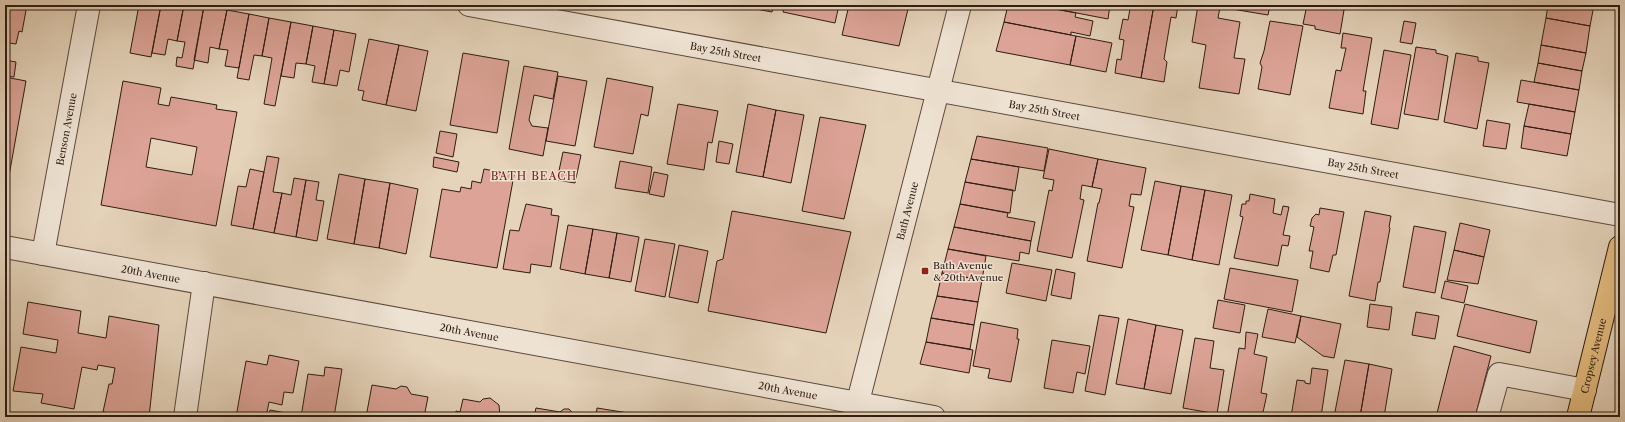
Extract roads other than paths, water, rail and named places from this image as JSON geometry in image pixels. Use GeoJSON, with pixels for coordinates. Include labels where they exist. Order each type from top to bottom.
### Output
{"type":"FeatureCollection","features":[{"type":"Feature","properties":{"kind":"main road","name":"Cropsey Avenue"},"geometry":{"type":"LineString","coordinates":[[1578,417],[1620,247]]}},
{"type":"Feature","properties":{"kind":"street","name":"Benson Avenue"},"geometry":{"type":"LineString","coordinates":[[43,254],[89,5]]}},
{"type":"Feature","properties":{"kind":"street","name":"Bay 25th Street"},"geometry":{"type":"LineString","coordinates":[[469,5],[1620,215]]}},
{"type":"Feature","properties":{"kind":"street","name":"Bath Avenue"},"geometry":{"type":"LineString","coordinates":[[856,410],[960,5]]}},
{"type":"Feature","properties":{"kind":"street","name":"20th Avenue"},"geometry":{"type":"LineString","coordinates":[[5,247],[204,282],[856,410],[934,417]]}},
{"type":"Feature","properties":{"kind":"street"},"geometry":{"type":"LineString","coordinates":[[185,417],[204,282]]}},
{"type":"Feature","properties":{"kind":"street"},"geometry":{"type":"LineString","coordinates":[[1487,417],[1499,374],[1585,390]]}},
{"type":"Feature","properties":{"kind":"place","name":"Bath Avenue & 20th Avenue"},"geometry":{"type":"Point","coordinates":[925,271]}},
{"type":"Feature","properties":{"kind":"district","name":"BATH BEACH"},"geometry":{"type":"Point","coordinates":[534,176]}}]}
